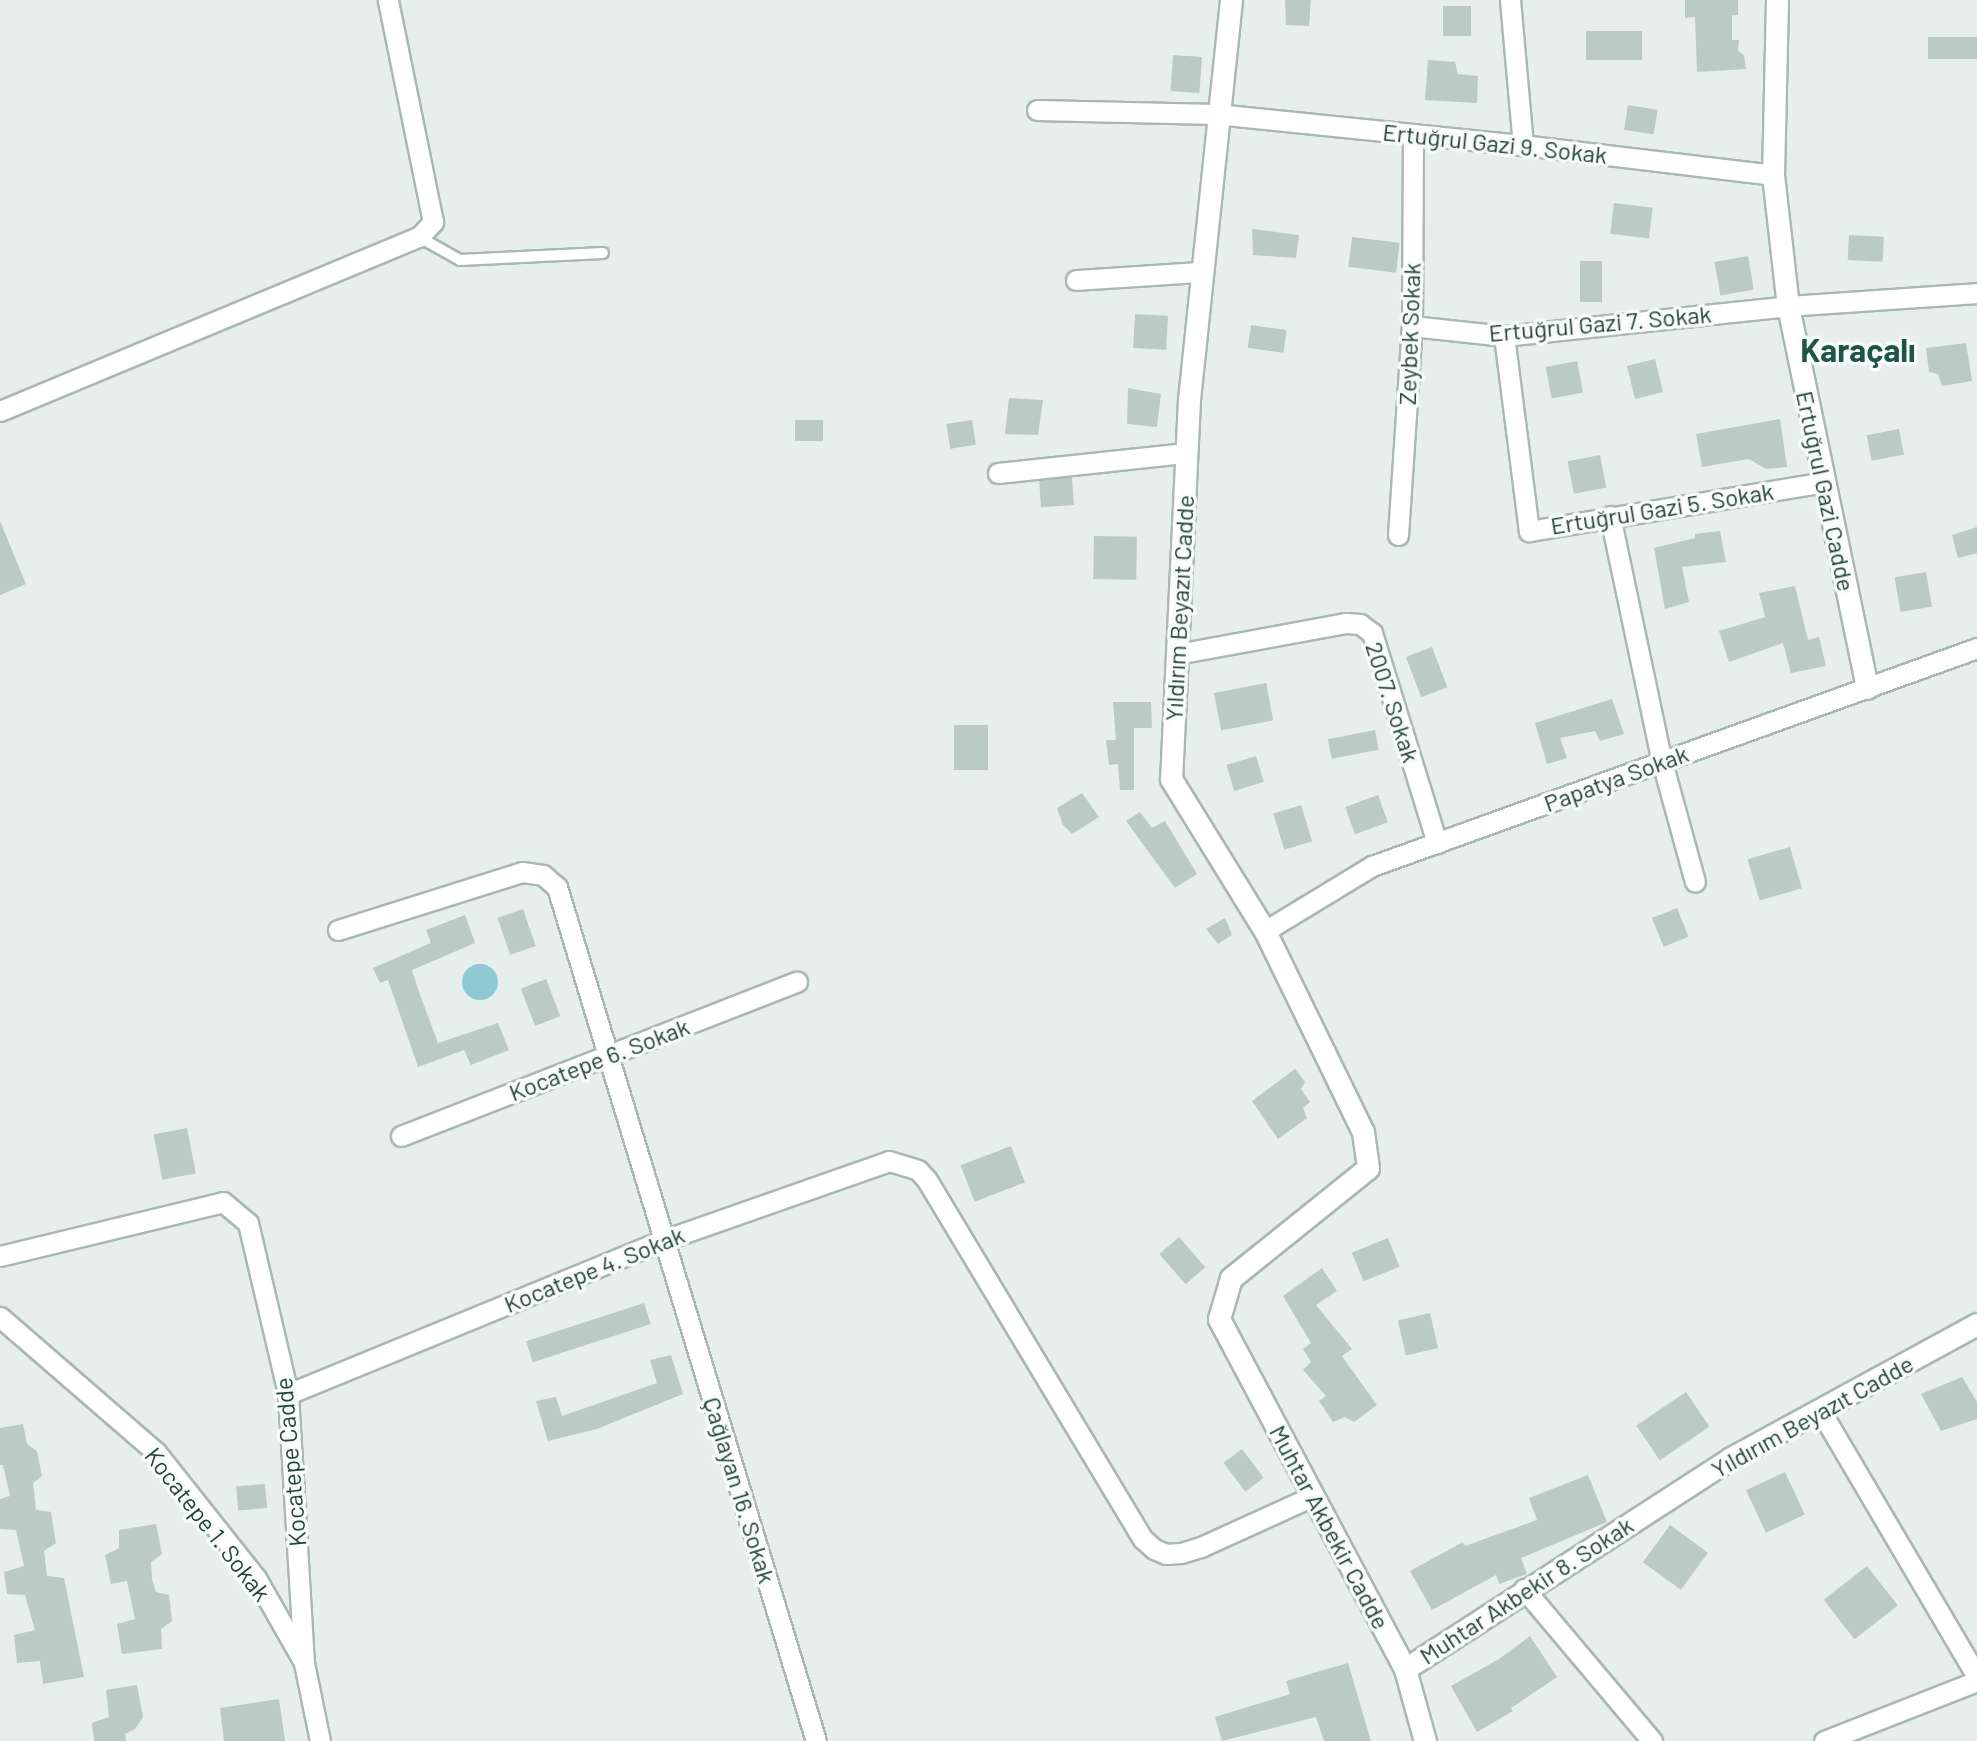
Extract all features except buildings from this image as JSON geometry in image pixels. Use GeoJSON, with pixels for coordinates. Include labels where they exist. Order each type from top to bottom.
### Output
{"type":"FeatureCollection","features":[{"type":"Feature","properties":{"kind":"street"},"geometry":{"type":"LineString","coordinates":[[0,411],[419,237],[433,222],[388,0]]}},
{"type":"Feature","properties":{"kind":"street","name":"Yıldırım Beyazıt Cadde"},"geometry":{"type":"LineString","coordinates":[[1219,1320],[1231,1278],[1368,1168],[1363,1132],[1265,931],[1171,779],[1186,453],[1216,114],[1231,0]]}},
{"type":"Feature","properties":{"kind":"street"},"geometry":{"type":"LineString","coordinates":[[1510,0],[1522,145]]}},
{"type":"Feature","properties":{"kind":"street","name":"Ertuğrul Gazi Cadde"},"geometry":{"type":"LineString","coordinates":[[1777,0],[1773,175],[1788,306],[1867,688]]}},
{"type":"Feature","properties":{"kind":"street","name":"Ertuğrul Gazi 9. Sokak"},"geometry":{"type":"LineString","coordinates":[[1037,110],[1216,114],[1522,145],[1773,175]]}},
{"type":"Feature","properties":{"kind":"street","name":"Zeybek Sokak"},"geometry":{"type":"LineString","coordinates":[[1398,535],[1412,326],[1413,134]]}},
{"type":"Feature","properties":{"kind":"street"},"geometry":{"type":"LineString","coordinates":[[1076,280],[1201,272]]}},
{"type":"Feature","properties":{"kind":"street","name":"Ertuğrul Gazi 7. Sokak"},"geometry":{"type":"LineString","coordinates":[[1412,326],[1504,336],[1788,306],[1977,293]]}},
{"type":"Feature","properties":{"kind":"street","name":"Ertuğrul Gazi 5. Sokak"},"geometry":{"type":"LineString","coordinates":[[1504,336],[1529,531],[1824,482]]}},
{"type":"Feature","properties":{"kind":"street"},"geometry":{"type":"LineString","coordinates":[[998,473],[1186,453]]}},
{"type":"Feature","properties":{"kind":"street"},"geometry":{"type":"LineString","coordinates":[[1610,516],[1662,762],[1695,882]]}},
{"type":"Feature","properties":{"kind":"street","name":"2007. Sokak"},"geometry":{"type":"LineString","coordinates":[[1177,654],[1346,623],[1360,624],[1372,633],[1437,843]]}},
{"type":"Feature","properties":{"kind":"street","name":"Papatya Sokak"},"geometry":{"type":"LineString","coordinates":[[1265,931],[1373,866],[1977,648]]}},
{"type":"Feature","properties":{"kind":"street","name":"Çağlayan 16. Sokak"},"geometry":{"type":"LineString","coordinates":[[338,930],[522,872],[543,874],[557,887],[606,1056],[816,1741]]}},
{"type":"Feature","properties":{"kind":"street","name":"Kocatepe 6. Sokak"},"geometry":{"type":"LineString","coordinates":[[401,1136],[797,982]]}},
{"type":"Feature","properties":{"kind":"street","name":"Kocatepe 4. Sokak"},"geometry":{"type":"LineString","coordinates":[[288,1394],[664,1240],[889,1161],[918,1170],[927,1180],[1143,1539],[1154,1549],[1166,1554],[1191,1550],[1313,1496]]}},
{"type":"Feature","properties":{"kind":"street","name":"Kocatepe Cadde"},"geometry":{"type":"LineString","coordinates":[[0,1256],[223,1202],[248,1223],[288,1394],[304,1663]]}},
{"type":"Feature","properties":{"kind":"street","name":"Kocatepe 1. Sokak"},"geometry":{"type":"LineString","coordinates":[[0,1317],[156,1452],[256,1578],[304,1663]]}},
{"type":"Feature","properties":{"kind":"street","name":"Muhtar Akbekir Cadde"},"geometry":{"type":"LineString","coordinates":[[1219,1320],[1405,1669],[1425,1741]]}},
{"type":"Feature","properties":{"kind":"street","name":"Yıldırım Beyazıt Cadde"},"geometry":{"type":"LineString","coordinates":[[1648,1511],[1731,1458],[1977,1324]]}},
{"type":"Feature","properties":{"kind":"street"},"geometry":{"type":"LineString","coordinates":[[1820,1410],[1977,1679],[1824,1741]]}},
{"type":"Feature","properties":{"kind":"street","name":"Muhtar Akbekir 8. Sokak"},"geometry":{"type":"LineString","coordinates":[[1405,1669],[1524,1589],[1648,1511]]}},
{"type":"Feature","properties":{"kind":"street"},"geometry":{"type":"LineString","coordinates":[[1524,1589],[1651,1741]]}},
{"type":"Feature","properties":{"kind":"street"},"geometry":{"type":"LineString","coordinates":[[304,1663],[320,1741]]}},
{"type":"Feature","properties":{"kind":"lane"},"geometry":{"type":"LineString","coordinates":[[419,237],[460,260],[603,253]]}},
{"type":"Feature","properties":{"kind":"water"},"geometry":{"type":"Polygon","coordinates":[[[480,964],[493,969],[498,982],[493,995],[480,1000],[467,995],[462,982],[467,969],[480,964]]]}},
{"type":"Feature","properties":{"kind":"district","name":"Karaçalı"},"geometry":{"type":"Point","coordinates":[1858,349]}}]}
